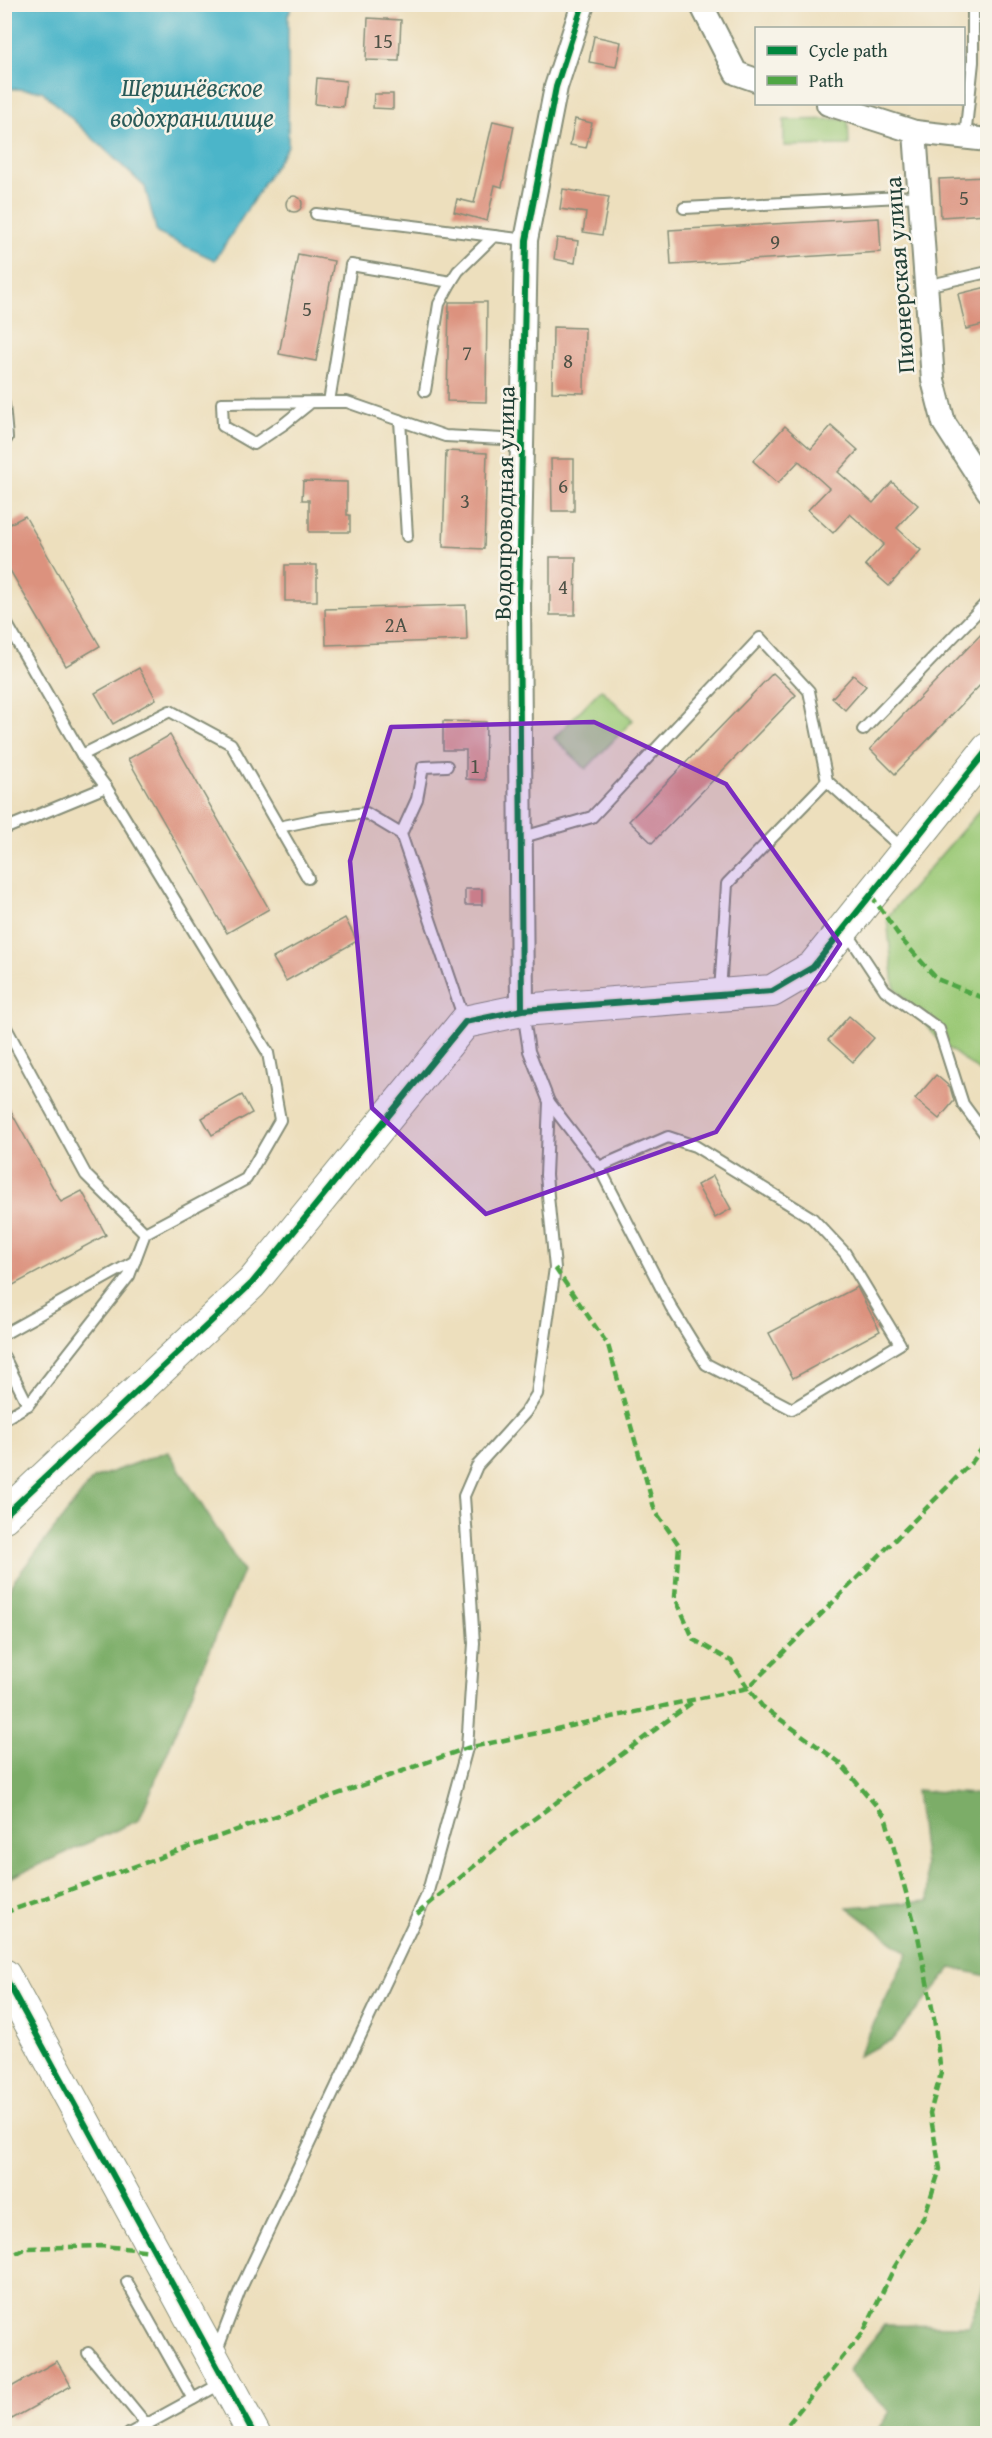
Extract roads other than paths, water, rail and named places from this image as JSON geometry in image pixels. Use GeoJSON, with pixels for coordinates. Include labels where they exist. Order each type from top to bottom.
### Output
{"type":"FeatureCollection","features":[{"type":"Feature","properties":{"kind":"street","name":"Водопроводная улица"},"geometry":{"type":"LineString","coordinates":[[522,1010],[519,600],[526,240],[556,87],[584,4]]}},
{"type":"Feature","properties":{"kind":"street"},"geometry":{"type":"LineString","coordinates":[[700,4],[736,73],[755,80]]}},
{"type":"Feature","properties":{"kind":"street"},"geometry":{"type":"LineString","coordinates":[[831,105],[915,132],[987,140]]}},
{"type":"Feature","properties":{"kind":"street","name":"Пионерская улица"},"geometry":{"type":"LineString","coordinates":[[915,132],[933,380],[944,423],[987,491]]}},
{"type":"Feature","properties":{"kind":"street"},"geometry":{"type":"LineString","coordinates":[[4,1516],[252,1282],[465,1022],[522,1010],[719,993],[772,991],[813,967],[987,749]]}},
{"type":"Feature","properties":{"kind":"street"},"geometry":{"type":"LineString","coordinates":[[4,1975],[254,2433]]}},
{"type":"Feature","properties":{"kind":"lane"},"geometry":{"type":"LineString","coordinates":[[964,138],[974,62],[973,4]]}},
{"type":"Feature","properties":{"kind":"lane"},"geometry":{"type":"LineString","coordinates":[[684,208],[920,196]]}},
{"type":"Feature","properties":{"kind":"lane"},"geometry":{"type":"LineString","coordinates":[[316,214],[526,240]]}},
{"type":"Feature","properties":{"kind":"lane"},"geometry":{"type":"LineString","coordinates":[[425,391],[439,304],[458,271],[494,236]]}},
{"type":"Feature","properties":{"kind":"lane"},"geometry":{"type":"LineString","coordinates":[[329,402],[351,265],[451,282]]}},
{"type":"Feature","properties":{"kind":"lane"},"geometry":{"type":"LineString","coordinates":[[926,285],[987,272]]}},
{"type":"Feature","properties":{"kind":"lane"},"geometry":{"type":"LineString","coordinates":[[310,402],[284,424],[254,444],[223,426],[222,403],[310,402],[347,402],[445,436],[522,440]]}},
{"type":"Feature","properties":{"kind":"lane"},"geometry":{"type":"LineString","coordinates":[[4,404],[8,438],[4,442]]}},
{"type":"Feature","properties":{"kind":"lane"},"geometry":{"type":"LineString","coordinates":[[400,420],[407,536]]}},
{"type":"Feature","properties":{"kind":"lane"},"geometry":{"type":"LineString","coordinates":[[863,730],[987,601]]}},
{"type":"Feature","properties":{"kind":"lane"},"geometry":{"type":"LineString","coordinates":[[4,619],[82,755],[106,788],[268,1053],[280,1120],[246,1179],[145,1233],[129,1276],[28,1405],[4,1419]]}},
{"type":"Feature","properties":{"kind":"lane"},"geometry":{"type":"LineString","coordinates":[[520,838],[592,817],[760,638],[809,692],[827,781],[906,851]]}},
{"type":"Feature","properties":{"kind":"lane"},"geometry":{"type":"LineString","coordinates":[[82,755],[170,711],[231,744],[308,878]]}},
{"type":"Feature","properties":{"kind":"lane"},"geometry":{"type":"LineString","coordinates":[[401,834],[417,799],[423,767],[447,766]]}},
{"type":"Feature","properties":{"kind":"lane"},"geometry":{"type":"LineString","coordinates":[[719,993],[727,884],[827,781]]}},
{"type":"Feature","properties":{"kind":"lane"},"geometry":{"type":"LineString","coordinates":[[5,830],[106,788]]}},
{"type":"Feature","properties":{"kind":"lane"},"geometry":{"type":"LineString","coordinates":[[279,826],[366,813],[401,834],[465,1022]]}},
{"type":"Feature","properties":{"kind":"lane"},"geometry":{"type":"LineString","coordinates":[[844,928],[885,990],[939,1029],[963,1104],[987,1138]]}},
{"type":"Feature","properties":{"kind":"lane"},"geometry":{"type":"LineString","coordinates":[[522,1010],[529,1051],[549,1102],[599,1167],[670,1307],[706,1364],[792,1409],[900,1344],[845,1253],[812,1218],[695,1146],[668,1137],[599,1167]]}},
{"type":"Feature","properties":{"kind":"lane"},"geometry":{"type":"LineString","coordinates":[[4,1024],[86,1176],[145,1233]]}},
{"type":"Feature","properties":{"kind":"lane"},"geometry":{"type":"LineString","coordinates":[[129,2433],[147,2429],[193,2399],[219,2370],[240,2290],[428,1895],[467,1748],[474,1643],[465,1496],[477,1466],[525,1413],[537,1394],[555,1268],[546,1174],[549,1102]]}},
{"type":"Feature","properties":{"kind":"lane"},"geometry":{"type":"LineString","coordinates":[[4,1334],[135,1261]]}},
{"type":"Feature","properties":{"kind":"lane"},"geometry":{"type":"LineString","coordinates":[[4,1357],[28,1405]]}},
{"type":"Feature","properties":{"kind":"lane"},"geometry":{"type":"LineString","coordinates":[[127,2282],[193,2399]]}},
{"type":"Feature","properties":{"kind":"lane"},"geometry":{"type":"LineString","coordinates":[[88,2353],[147,2429]]}},
{"type":"Feature","properties":{"kind":"water","name":"Шершнёвское водохранилище"},"geometry":{"type":"Polygon","coordinates":[[[4,5],[293,5],[288,15],[288,146],[215,260],[157,233],[145,187],[42,91],[5,88],[4,5]]]}}]}
